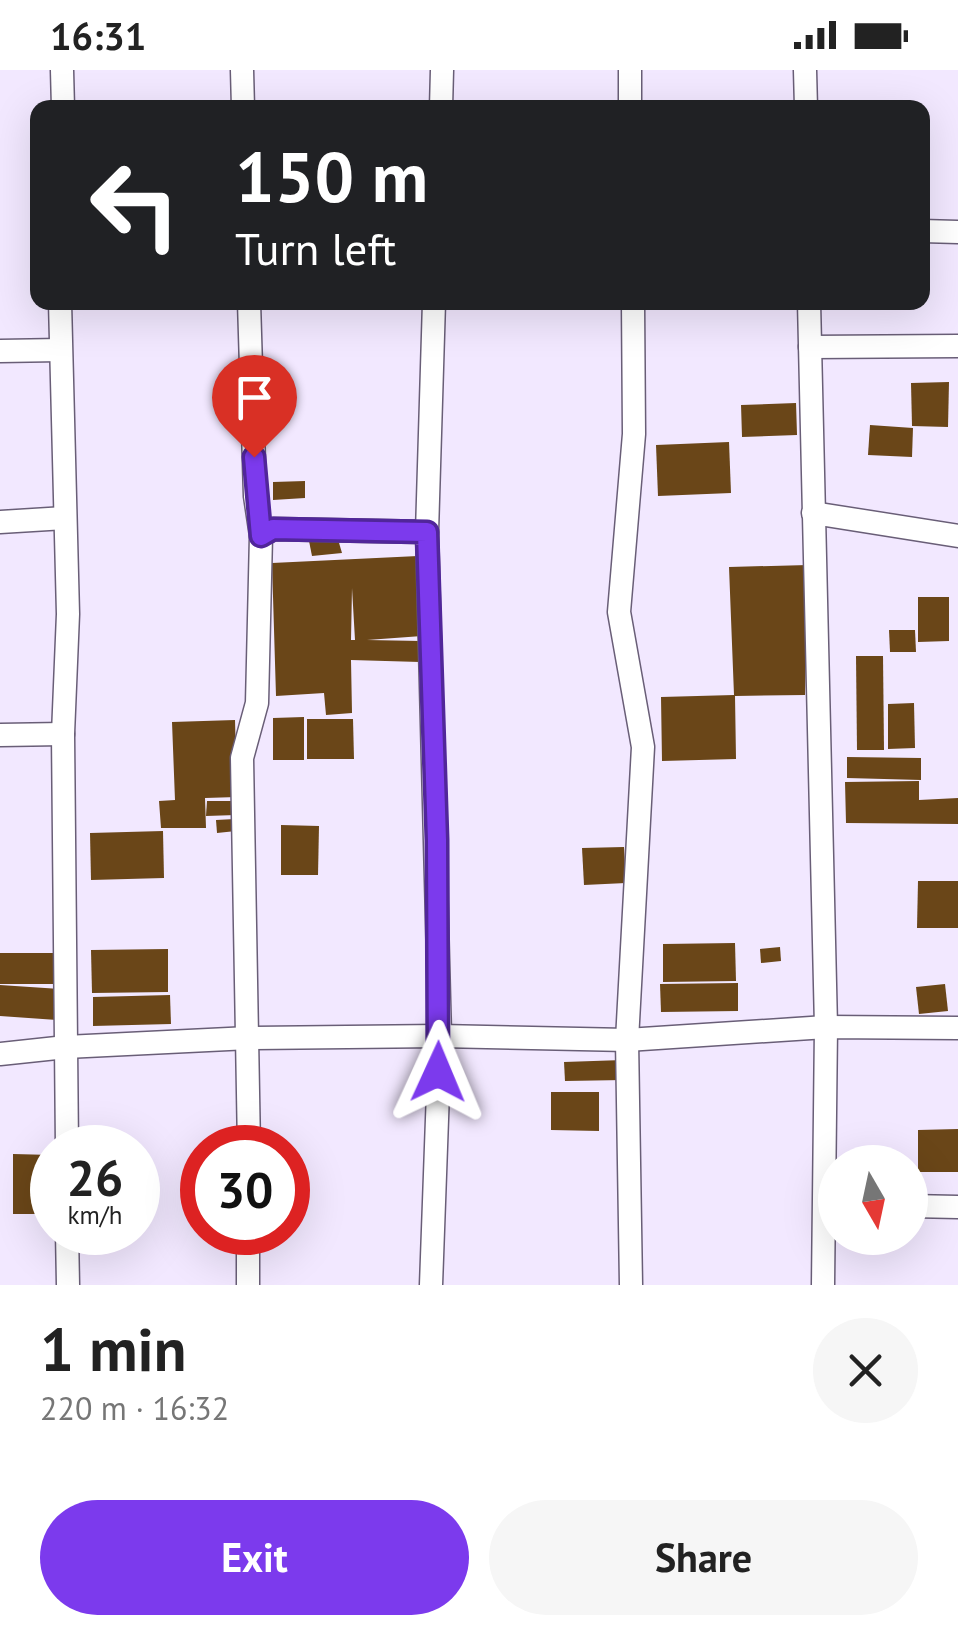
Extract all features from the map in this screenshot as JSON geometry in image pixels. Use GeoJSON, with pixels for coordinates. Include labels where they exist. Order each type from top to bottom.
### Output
{"type":"FeatureCollection","features":[{"type":"Feature","properties":{"kind":"street"},"geometry":{"type":"LineString","coordinates":[[62,70],[63,100]]}},
{"type":"Feature","properties":{"kind":"street"},"geometry":{"type":"LineString","coordinates":[[242,70],[243,100]]}},
{"type":"Feature","properties":{"kind":"street"},"geometry":{"type":"LineString","coordinates":[[440,100],[442,70]]}},
{"type":"Feature","properties":{"kind":"street"},"geometry":{"type":"LineString","coordinates":[[630,70],[630,100]]}},
{"type":"Feature","properties":{"kind":"street"},"geometry":{"type":"LineString","coordinates":[[805,70],[806,100]]}},
{"type":"Feature","properties":{"kind":"street"},"geometry":{"type":"LineString","coordinates":[[930,231],[958,232]]}},
{"type":"Feature","properties":{"kind":"street"},"geometry":{"type":"LineString","coordinates":[[60,310],[68,614],[63,734],[67,1125]]}},
{"type":"Feature","properties":{"kind":"street"},"geometry":{"type":"LineString","coordinates":[[249,310],[255,496],[261,536],[257,703],[242,758],[249,1125]]}},
{"type":"Feature","properties":{"kind":"street"},"geometry":{"type":"LineString","coordinates":[[430,1285],[440,1036],[427,532],[434,310]]}},
{"type":"Feature","properties":{"kind":"street"},"geometry":{"type":"LineString","coordinates":[[630,1285],[627,1040],[642,747],[619,612],[634,434],[633,310]]}},
{"type":"Feature","properties":{"kind":"street"},"geometry":{"type":"LineString","coordinates":[[809,310],[828,1145]]}},
{"type":"Feature","properties":{"kind":"street"},"geometry":{"type":"LineString","coordinates":[[810,347],[958,346]]}},
{"type":"Feature","properties":{"kind":"street"},"geometry":{"type":"LineString","coordinates":[[0,351],[60,350]]}},
{"type":"Feature","properties":{"kind":"street"},"geometry":{"type":"LineString","coordinates":[[813,512],[958,536]]}},
{"type":"Feature","properties":{"kind":"street"},"geometry":{"type":"LineString","coordinates":[[0,522],[65,518]]}},
{"type":"Feature","properties":{"kind":"street"},"geometry":{"type":"LineString","coordinates":[[261,536],[273,529],[427,532]]}},
{"type":"Feature","properties":{"kind":"street"},"geometry":{"type":"LineString","coordinates":[[0,735],[63,734]]}},
{"type":"Feature","properties":{"kind":"street"},"geometry":{"type":"LineString","coordinates":[[0,1054],[249,1038],[440,1036],[627,1040],[826,1027],[958,1028]]}},
{"type":"Feature","properties":{"kind":"street"},"geometry":{"type":"LineString","coordinates":[[928,1206],[958,1207]]}},
{"type":"Feature","properties":{"kind":"street"},"geometry":{"type":"LineString","coordinates":[[68,1255],[68,1285]]}},
{"type":"Feature","properties":{"kind":"street"},"geometry":{"type":"LineString","coordinates":[[248,1255],[248,1285]]}},
{"type":"Feature","properties":{"kind":"street"},"geometry":{"type":"LineString","coordinates":[[823,1285],[825,1255]]}},
{"type":"Feature","properties":{"kind":"building"},"geometry":{"type":"Polygon","coordinates":[[[949,382],[948,427],[912,426],[911,383],[949,382]]]}},
{"type":"Feature","properties":{"kind":"building"},"geometry":{"type":"Polygon","coordinates":[[[796,403],[797,435],[742,437],[741,405],[796,403]]]}},
{"type":"Feature","properties":{"kind":"building"},"geometry":{"type":"Polygon","coordinates":[[[870,425],[913,428],[912,457],[868,455],[870,425]]]}},
{"type":"Feature","properties":{"kind":"building"},"geometry":{"type":"Polygon","coordinates":[[[729,442],[731,493],[658,496],[656,445],[729,442]]]}},
{"type":"Feature","properties":{"kind":"building"},"geometry":{"type":"Polygon","coordinates":[[[305,481],[305,498],[273,500],[273,482],[305,481]]]}},
{"type":"Feature","properties":{"kind":"building"},"geometry":{"type":"Polygon","coordinates":[[[337,536],[342,553],[312,556],[309,541],[337,536]]]}},
{"type":"Feature","properties":{"kind":"building"},"geometry":{"type":"Polygon","coordinates":[[[418,556],[422,636],[367,640],[421,641],[420,662],[351,660],[352,713],[326,715],[324,693],[276,696],[272,563],[418,556]],[[352,588],[351,640],[355,640],[352,588]]]}},
{"type":"Feature","properties":{"kind":"building"},"geometry":{"type":"Polygon","coordinates":[[[808,565],[805,695],[735,696],[736,759],[662,761],[661,697],[734,695],[729,567],[808,565]]]}},
{"type":"Feature","properties":{"kind":"building"},"geometry":{"type":"Polygon","coordinates":[[[918,597],[949,597],[949,641],[918,642],[918,597]]]}},
{"type":"Feature","properties":{"kind":"building"},"geometry":{"type":"Polygon","coordinates":[[[889,630],[915,630],[916,652],[890,652],[889,630]]]}},
{"type":"Feature","properties":{"kind":"building"},"geometry":{"type":"Polygon","coordinates":[[[856,656],[883,656],[884,750],[857,750],[856,656]]]}},
{"type":"Feature","properties":{"kind":"building"},"geometry":{"type":"Polygon","coordinates":[[[914,703],[915,748],[888,749],[888,704],[914,703]]]}},
{"type":"Feature","properties":{"kind":"building"},"geometry":{"type":"Polygon","coordinates":[[[304,717],[304,760],[273,760],[273,718],[304,717]]]}},
{"type":"Feature","properties":{"kind":"building"},"geometry":{"type":"Polygon","coordinates":[[[307,719],[353,719],[354,759],[307,759],[307,719]]]}},
{"type":"Feature","properties":{"kind":"building"},"geometry":{"type":"Polygon","coordinates":[[[235,720],[237,797],[205,798],[206,828],[161,828],[159,801],[175,800],[172,722],[235,720]]]}},
{"type":"Feature","properties":{"kind":"building"},"geometry":{"type":"Polygon","coordinates":[[[847,757],[921,758],[921,780],[847,778],[847,757]]]}},
{"type":"Feature","properties":{"kind":"building"},"geometry":{"type":"Polygon","coordinates":[[[919,781],[919,800],[958,798],[958,824],[846,823],[845,782],[919,781]]]}},
{"type":"Feature","properties":{"kind":"building"},"geometry":{"type":"Polygon","coordinates":[[[207,801],[235,801],[236,815],[206,816],[207,801]]]}},
{"type":"Feature","properties":{"kind":"building"},"geometry":{"type":"Polygon","coordinates":[[[235,819],[236,831],[217,833],[216,820],[235,819]]]}},
{"type":"Feature","properties":{"kind":"building"},"geometry":{"type":"Polygon","coordinates":[[[281,825],[319,826],[318,875],[281,875],[281,825]]]}},
{"type":"Feature","properties":{"kind":"building"},"geometry":{"type":"Polygon","coordinates":[[[163,831],[164,878],[91,880],[90,833],[163,831]]]}},
{"type":"Feature","properties":{"kind":"building"},"geometry":{"type":"Polygon","coordinates":[[[624,847],[626,883],[584,885],[582,848],[624,847]]]}},
{"type":"Feature","properties":{"kind":"building"},"geometry":{"type":"Polygon","coordinates":[[[918,881],[958,881],[958,928],[917,928],[918,881]]]}},
{"type":"Feature","properties":{"kind":"building"},"geometry":{"type":"Polygon","coordinates":[[[735,943],[736,981],[663,982],[663,944],[735,943]]]}},
{"type":"Feature","properties":{"kind":"building"},"geometry":{"type":"Polygon","coordinates":[[[780,947],[781,961],[761,963],[760,949],[780,947]]]}},
{"type":"Feature","properties":{"kind":"building"},"geometry":{"type":"Polygon","coordinates":[[[168,949],[168,992],[92,993],[91,950],[168,949]]]}},
{"type":"Feature","properties":{"kind":"building"},"geometry":{"type":"Polygon","coordinates":[[[0,953],[59,953],[59,984],[0,984],[0,953]]]}},
{"type":"Feature","properties":{"kind":"building"},"geometry":{"type":"Polygon","coordinates":[[[738,983],[738,1011],[661,1012],[660,984],[738,983]]]}},
{"type":"Feature","properties":{"kind":"building"},"geometry":{"type":"Polygon","coordinates":[[[945,984],[948,1011],[919,1014],[916,987],[945,984]]]}},
{"type":"Feature","properties":{"kind":"building"},"geometry":{"type":"Polygon","coordinates":[[[0,985],[60,989],[57,1020],[0,1016],[0,985]]]}},
{"type":"Feature","properties":{"kind":"building"},"geometry":{"type":"Polygon","coordinates":[[[170,995],[171,1024],[93,1026],[93,997],[170,995]]]}},
{"type":"Feature","properties":{"kind":"building"},"geometry":{"type":"Polygon","coordinates":[[[623,1060],[624,1080],[565,1081],[564,1062],[623,1060]]]}},
{"type":"Feature","properties":{"kind":"building"},"geometry":{"type":"Polygon","coordinates":[[[551,1092],[599,1092],[599,1131],[551,1130],[551,1092]]]}},
{"type":"Feature","properties":{"kind":"building"},"geometry":{"type":"Polygon","coordinates":[[[958,1129],[958,1172],[928,1172],[928,1145],[918,1145],[918,1130],[958,1129]]]}},
{"type":"Feature","properties":{"kind":"building"},"geometry":{"type":"Polygon","coordinates":[[[13,1154],[30,1154],[30,1214],[13,1214],[13,1154]]]}},
{"type":"Feature","properties":{"kind":"route"},"geometry":{"type":"LineString","coordinates":[[254,457],[261,536],[273,529],[427,532],[437,840],[438,1072]]}}]}
